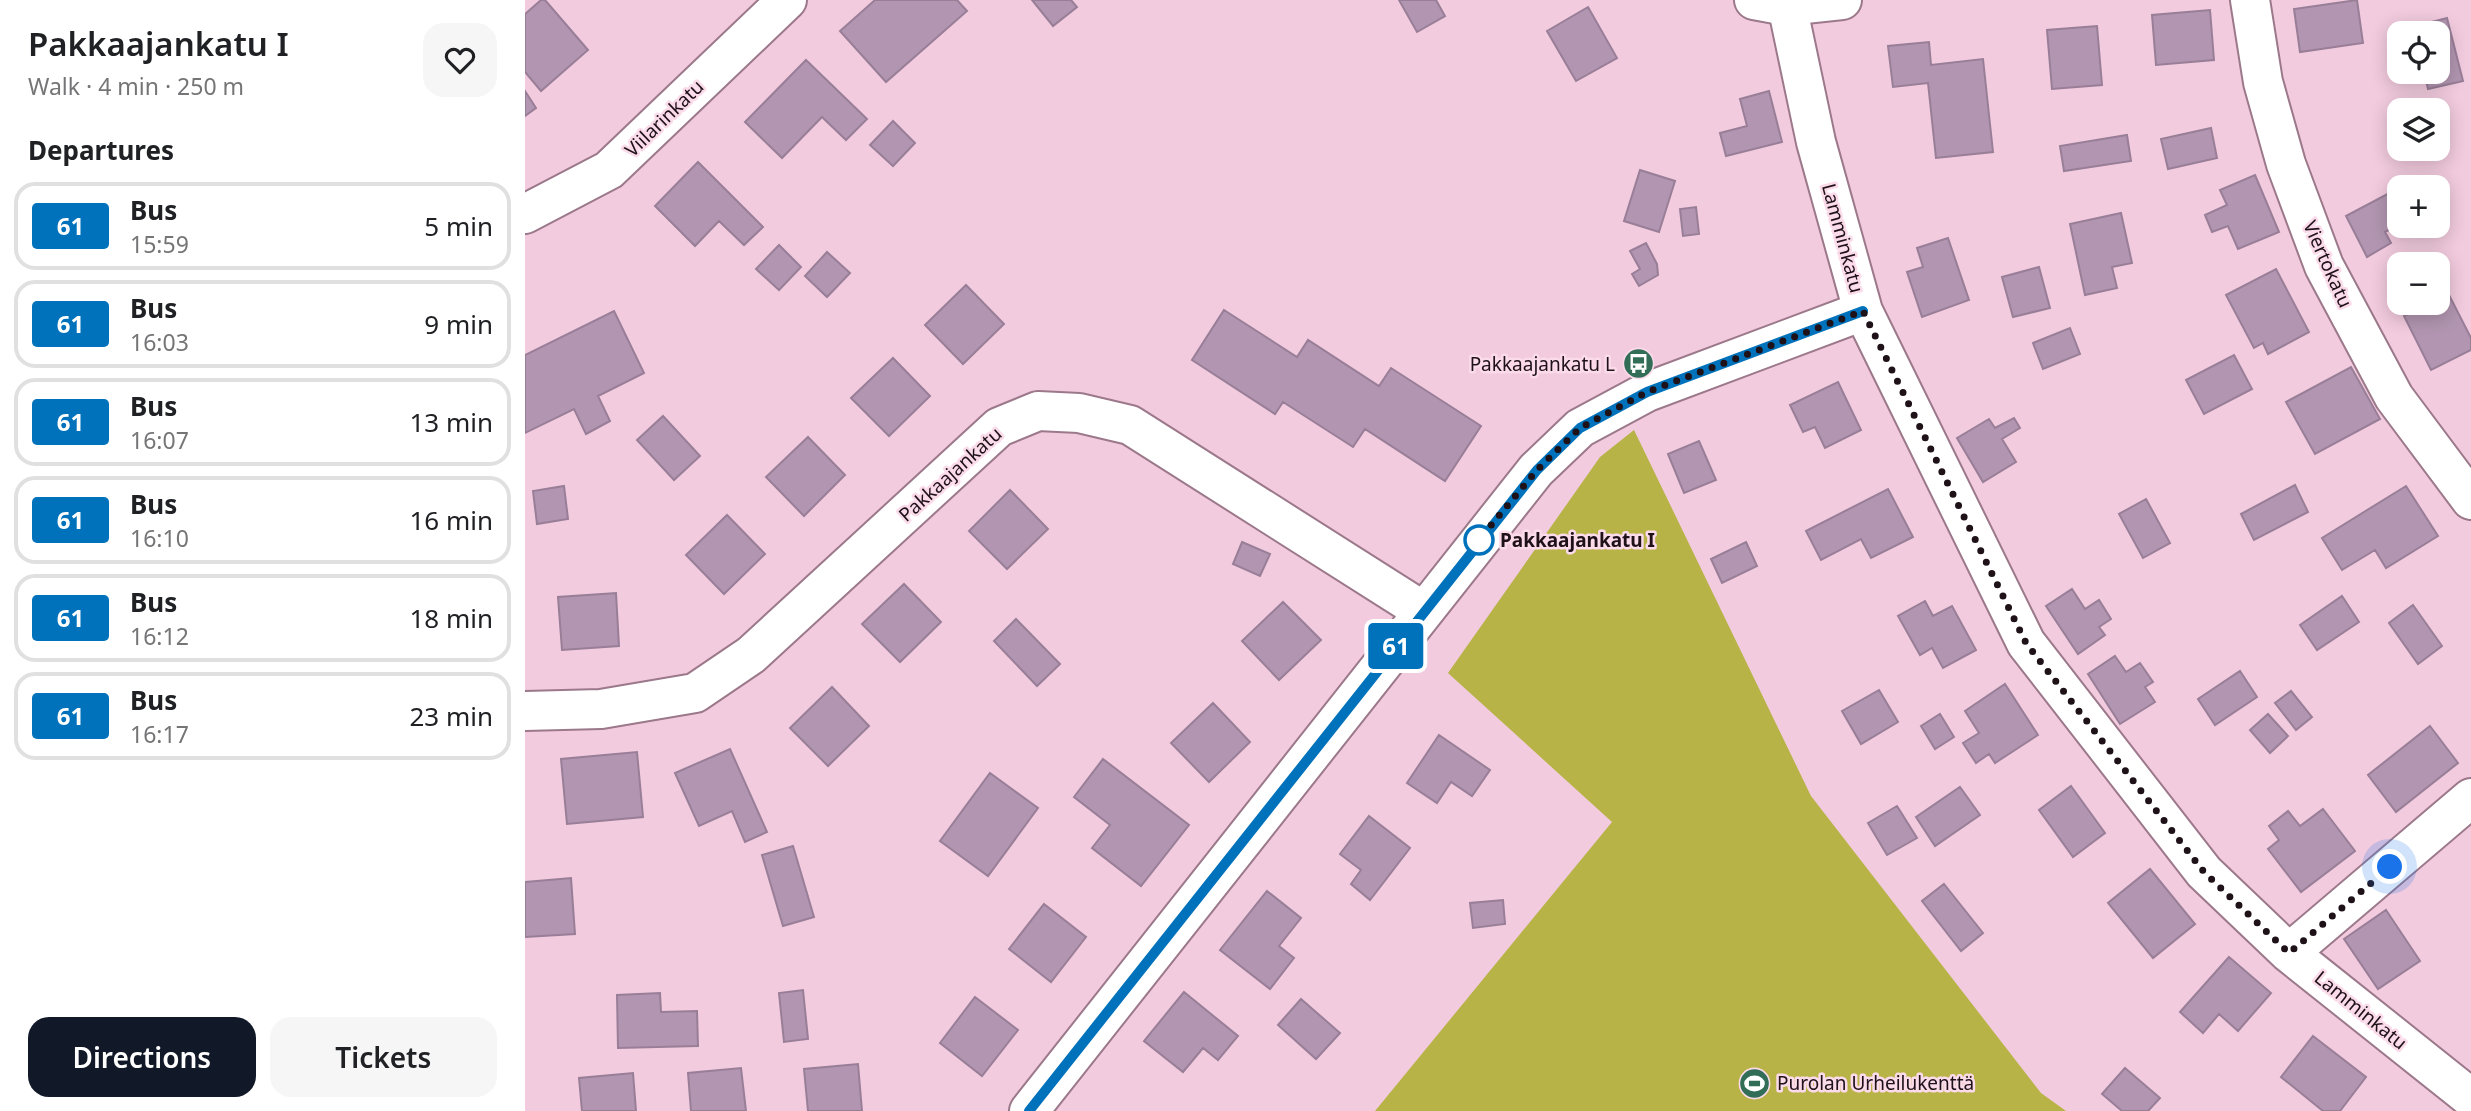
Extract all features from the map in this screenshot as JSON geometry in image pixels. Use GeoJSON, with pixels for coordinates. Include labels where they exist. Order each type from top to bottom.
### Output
{"type":"FeatureCollection","features":[{"type":"Feature","properties":{"kind":"street","name":"Viilarinkatu"},"geometry":{"type":"LineString","coordinates":[[525,214],[609,170],[787,0]]}},
{"type":"Feature","properties":{"kind":"street"},"geometry":{"type":"LineString","coordinates":[[1776,2],[1842,0]]}},
{"type":"Feature","properties":{"kind":"street","name":"Viertokatu"},"geometry":{"type":"LineString","coordinates":[[2250,0],[2263,82],[2286,164],[2324,266],[2394,397],[2471,500]]}},
{"type":"Feature","properties":{"kind":"street","name":"Lamminkatu"},"geometry":{"type":"LineString","coordinates":[[1776,2],[1863,311],[2026,643],[2204,872],[2289,953],[2471,1098]]}},
{"type":"Feature","properties":{"kind":"street"},"geometry":{"type":"LineString","coordinates":[[1029,1111],[1423,611],[1537,470],[1580,428],[1647,392],[1863,311]]}},
{"type":"Feature","properties":{"kind":"street","name":"Pakkaajankatu"},"geometry":{"type":"LineString","coordinates":[[525,710],[601,709],[695,693],[751,655],[999,427],[1038,411],[1079,413],[1130,425],[1423,611]]}},
{"type":"Feature","properties":{"kind":"street"},"geometry":{"type":"LineString","coordinates":[[2289,953],[2471,798]]}},
{"type":"Feature","properties":{"kind":"shaded area"},"geometry":{"type":"Polygon","coordinates":[[[1634,430],[1811,796],[2041,1093],[2066,1111],[1375,1111],[1612,822],[1448,673],[1600,457],[1634,430]]]}},
{"type":"Feature","properties":{"kind":"building"},"geometry":{"type":"Polygon","coordinates":[[[541,0],[545,0],[588,50],[541,91],[525,72],[525,14],[541,0]]]}},
{"type":"Feature","properties":{"kind":"building"},"geometry":{"type":"Polygon","coordinates":[[[875,0],[957,0],[967,11],[886,82],[840,31],[875,0]]]}},
{"type":"Feature","properties":{"kind":"building"},"geometry":{"type":"Polygon","coordinates":[[[1032,0],[1071,0],[1077,7],[1053,26],[1032,0]]]}},
{"type":"Feature","properties":{"kind":"building"},"geometry":{"type":"Polygon","coordinates":[[[1399,0],[1436,0],[1445,16],[1417,32],[1399,0]]]}},
{"type":"Feature","properties":{"kind":"building"},"geometry":{"type":"Polygon","coordinates":[[[2357,0],[2363,43],[2300,52],[2294,9],[2357,0]]]}},
{"type":"Feature","properties":{"kind":"building"},"geometry":{"type":"Polygon","coordinates":[[[1588,7],[1617,58],[1576,81],[1547,31],[1588,7]]]}},
{"type":"Feature","properties":{"kind":"building"},"geometry":{"type":"Polygon","coordinates":[[[2210,10],[2214,60],[2156,65],[2152,15],[2210,10]]]}},
{"type":"Feature","properties":{"kind":"building"},"geometry":{"type":"Polygon","coordinates":[[[2097,26],[2102,85],[2052,89],[2047,30],[2097,26]]]}},
{"type":"Feature","properties":{"kind":"building"},"geometry":{"type":"Polygon","coordinates":[[[2450,30],[2463,81],[2450,84],[2450,30]]]}},
{"type":"Feature","properties":{"kind":"building"},"geometry":{"type":"Polygon","coordinates":[[[1929,42],[1931,65],[1983,59],[1993,152],[1936,158],[1928,83],[1893,87],[1888,46],[1929,42]]]}},
{"type":"Feature","properties":{"kind":"building"},"geometry":{"type":"Polygon","coordinates":[[[806,60],[867,119],[846,140],[822,117],[782,158],[745,122],[806,60]]]}},
{"type":"Feature","properties":{"kind":"building"},"geometry":{"type":"Polygon","coordinates":[[[2427,84],[2450,84],[2428,89],[2427,84]]]}},
{"type":"Feature","properties":{"kind":"building"},"geometry":{"type":"Polygon","coordinates":[[[525,91],[536,108],[525,116],[525,91]]]}},
{"type":"Feature","properties":{"kind":"building"},"geometry":{"type":"Polygon","coordinates":[[[1769,91],[1782,142],[1726,156],[1720,133],[1747,126],[1740,99],[1769,91]]]}},
{"type":"Feature","properties":{"kind":"building"},"geometry":{"type":"Polygon","coordinates":[[[893,121],[915,143],[893,166],[870,145],[893,121]]]}},
{"type":"Feature","properties":{"kind":"building"},"geometry":{"type":"Polygon","coordinates":[[[2211,128],[2217,158],[2168,169],[2161,139],[2211,128]]]}},
{"type":"Feature","properties":{"kind":"building"},"geometry":{"type":"Polygon","coordinates":[[[2127,135],[2131,161],[2064,171],[2060,146],[2127,135]]]}},
{"type":"Feature","properties":{"kind":"building"},"geometry":{"type":"Polygon","coordinates":[[[698,162],[763,227],[744,245],[719,221],[695,246],[655,206],[698,162]]]}},
{"type":"Feature","properties":{"kind":"building"},"geometry":{"type":"Polygon","coordinates":[[[1640,170],[1675,181],[1659,232],[1624,221],[1640,170]]]}},
{"type":"Feature","properties":{"kind":"building"},"geometry":{"type":"Polygon","coordinates":[[[2255,175],[2279,232],[2238,249],[2228,226],[2212,232],[2205,215],[2227,205],[2220,190],[2255,175]]]}},
{"type":"Feature","properties":{"kind":"building"},"geometry":{"type":"Polygon","coordinates":[[[2387,194],[2385,232],[2391,243],[2367,257],[2346,216],[2387,194]]]}},
{"type":"Feature","properties":{"kind":"building"},"geometry":{"type":"Polygon","coordinates":[[[1696,207],[1699,234],[1683,236],[1680,209],[1696,207]]]}},
{"type":"Feature","properties":{"kind":"building"},"geometry":{"type":"Polygon","coordinates":[[[2121,213],[2132,263],[2112,267],[2117,288],[2085,295],[2070,224],[2121,213]]]}},
{"type":"Feature","properties":{"kind":"building"},"geometry":{"type":"Polygon","coordinates":[[[1948,238],[1969,300],[1922,317],[1907,272],[1923,267],[1917,248],[1948,238]]]}},
{"type":"Feature","properties":{"kind":"building"},"geometry":{"type":"Polygon","coordinates":[[[1646,243],[1657,264],[1658,275],[1639,286],[1632,274],[1640,269],[1630,251],[1646,243]]]}},
{"type":"Feature","properties":{"kind":"building"},"geometry":{"type":"Polygon","coordinates":[[[779,245],[801,267],[779,290],[756,269],[779,245]]]}},
{"type":"Feature","properties":{"kind":"building"},"geometry":{"type":"Polygon","coordinates":[[[827,252],[850,273],[827,297],[805,276],[827,252]]]}},
{"type":"Feature","properties":{"kind":"building"},"geometry":{"type":"Polygon","coordinates":[[[2039,267],[2050,308],[2013,317],[2002,277],[2039,267]]]}},
{"type":"Feature","properties":{"kind":"building"},"geometry":{"type":"Polygon","coordinates":[[[2276,269],[2309,332],[2268,354],[2263,343],[2254,348],[2226,295],[2276,269]]]}},
{"type":"Feature","properties":{"kind":"building"},"geometry":{"type":"Polygon","coordinates":[[[966,285],[1004,324],[963,364],[925,325],[966,285]]]}},
{"type":"Feature","properties":{"kind":"building"},"geometry":{"type":"Polygon","coordinates":[[[2450,297],[2471,338],[2471,350],[2431,370],[2404,316],[2450,315],[2450,297]]]}},
{"type":"Feature","properties":{"kind":"building"},"geometry":{"type":"Polygon","coordinates":[[[1224,310],[1297,357],[1308,340],[1379,386],[1391,368],[1481,426],[1445,481],[1365,429],[1353,447],[1283,402],[1275,414],[1192,360],[1224,310]]]}},
{"type":"Feature","properties":{"kind":"building"},"geometry":{"type":"Polygon","coordinates":[[[614,311],[644,373],[598,396],[610,421],[586,434],[574,409],[525,433],[525,355],[614,311]]]}},
{"type":"Feature","properties":{"kind":"building"},"geometry":{"type":"Polygon","coordinates":[[[2070,328],[2080,354],[2043,369],[2033,343],[2070,328]]]}},
{"type":"Feature","properties":{"kind":"building"},"geometry":{"type":"Polygon","coordinates":[[[2234,355],[2252,389],[2204,414],[2186,380],[2234,355]]]}},
{"type":"Feature","properties":{"kind":"building"},"geometry":{"type":"Polygon","coordinates":[[[893,358],[930,396],[889,436],[851,398],[893,358]]]}},
{"type":"Feature","properties":{"kind":"building"},"geometry":{"type":"Polygon","coordinates":[[[2351,367],[2380,419],[2315,454],[2286,402],[2351,367]]]}},
{"type":"Feature","properties":{"kind":"building"},"geometry":{"type":"Polygon","coordinates":[[[1838,382],[1861,430],[1825,448],[1815,427],[1803,432],[1790,405],[1838,382]]]}},
{"type":"Feature","properties":{"kind":"building"},"geometry":{"type":"Polygon","coordinates":[[[663,416],[700,456],[674,480],[637,440],[663,416]]]}},
{"type":"Feature","properties":{"kind":"building"},"geometry":{"type":"Polygon","coordinates":[[[2014,418],[2020,428],[2002,439],[2016,462],[1983,482],[1957,438],[1989,419],[1995,428],[2014,418]]]}},
{"type":"Feature","properties":{"kind":"building"},"geometry":{"type":"Polygon","coordinates":[[[808,437],[845,475],[804,516],[766,477],[808,437]]]}},
{"type":"Feature","properties":{"kind":"building"},"geometry":{"type":"Polygon","coordinates":[[[1699,441],[1716,480],[1684,493],[1668,454],[1699,441]]]}},
{"type":"Feature","properties":{"kind":"building"},"geometry":{"type":"Polygon","coordinates":[[[2295,485],[2308,512],[2254,540],[2241,514],[2295,485]]]}},
{"type":"Feature","properties":{"kind":"building"},"geometry":{"type":"Polygon","coordinates":[[[564,486],[568,519],[537,524],[533,491],[564,486]]]}},
{"type":"Feature","properties":{"kind":"building"},"geometry":{"type":"Polygon","coordinates":[[[2406,486],[2438,536],[2386,568],[2375,550],[2342,570],[2322,538],[2406,486]]]}},
{"type":"Feature","properties":{"kind":"building"},"geometry":{"type":"Polygon","coordinates":[[[1888,489],[1913,537],[1871,558],[1861,539],[1821,560],[1806,531],[1888,489]]]}},
{"type":"Feature","properties":{"kind":"building"},"geometry":{"type":"Polygon","coordinates":[[[1010,490],[1048,529],[1007,569],[969,531],[1010,490]]]}},
{"type":"Feature","properties":{"kind":"building"},"geometry":{"type":"Polygon","coordinates":[[[2146,499],[2170,543],[2143,558],[2119,514],[2146,499]]]}},
{"type":"Feature","properties":{"kind":"building"},"geometry":{"type":"Polygon","coordinates":[[[727,515],[765,554],[724,594],[686,555],[727,515]]]}},
{"type":"Feature","properties":{"kind":"building"},"geometry":{"type":"Polygon","coordinates":[[[1242,542],[1270,554],[1260,576],[1233,564],[1242,542]]]}},
{"type":"Feature","properties":{"kind":"building"},"geometry":{"type":"Polygon","coordinates":[[[1746,542],[1757,566],[1722,583],[1711,559],[1746,542]]]}},
{"type":"Feature","properties":{"kind":"building"},"geometry":{"type":"Polygon","coordinates":[[[904,584],[941,622],[900,662],[862,624],[904,584]]]}},
{"type":"Feature","properties":{"kind":"building"},"geometry":{"type":"Polygon","coordinates":[[[2072,589],[2085,609],[2099,600],[2111,619],[2099,627],[2105,635],[2078,654],[2046,606],[2072,589]]]}},
{"type":"Feature","properties":{"kind":"building"},"geometry":{"type":"Polygon","coordinates":[[[616,593],[619,646],[562,650],[558,597],[616,593]]]}},
{"type":"Feature","properties":{"kind":"building"},"geometry":{"type":"Polygon","coordinates":[[[2342,596],[2359,622],[2317,650],[2300,625],[2342,596]]]}},
{"type":"Feature","properties":{"kind":"building"},"geometry":{"type":"Polygon","coordinates":[[[1925,601],[1933,616],[1952,606],[1976,650],[1943,668],[1932,648],[1920,655],[1898,616],[1925,601]]]}},
{"type":"Feature","properties":{"kind":"building"},"geometry":{"type":"Polygon","coordinates":[[[1283,602],[1321,640],[1279,680],[1242,641],[1283,602]]]}},
{"type":"Feature","properties":{"kind":"building"},"geometry":{"type":"Polygon","coordinates":[[[2413,605],[2442,646],[2418,664],[2389,623],[2413,605]]]}},
{"type":"Feature","properties":{"kind":"building"},"geometry":{"type":"Polygon","coordinates":[[[1016,619],[1060,664],[1037,686],[994,641],[1016,619]]]}},
{"type":"Feature","properties":{"kind":"building"},"geometry":{"type":"Polygon","coordinates":[[[2115,656],[2126,672],[2140,663],[2153,682],[2145,687],[2155,702],[2120,724],[2088,674],[2115,656]]]}},
{"type":"Feature","properties":{"kind":"building"},"geometry":{"type":"Polygon","coordinates":[[[2240,671],[2257,697],[2215,725],[2198,699],[2240,671]]]}},
{"type":"Feature","properties":{"kind":"building"},"geometry":{"type":"Polygon","coordinates":[[[2005,684],[2038,735],[1995,763],[1989,754],[1976,763],[1963,743],[1979,733],[1965,711],[2005,684]]]}},
{"type":"Feature","properties":{"kind":"building"},"geometry":{"type":"Polygon","coordinates":[[[832,687],[869,726],[828,766],[790,728],[832,687]]]}},
{"type":"Feature","properties":{"kind":"building"},"geometry":{"type":"Polygon","coordinates":[[[1879,690],[1898,722],[1861,744],[1842,711],[1879,690]]]}},
{"type":"Feature","properties":{"kind":"building"},"geometry":{"type":"Polygon","coordinates":[[[2291,691],[2312,717],[2296,730],[2275,703],[2291,691]]]}},
{"type":"Feature","properties":{"kind":"building"},"geometry":{"type":"Polygon","coordinates":[[[1213,703],[1250,742],[1209,782],[1171,743],[1213,703]]]}},
{"type":"Feature","properties":{"kind":"building"},"geometry":{"type":"Polygon","coordinates":[[[1940,714],[1954,737],[1935,749],[1921,726],[1940,714]]]}},
{"type":"Feature","properties":{"kind":"building"},"geometry":{"type":"Polygon","coordinates":[[[2268,714],[2288,736],[2270,753],[2250,730],[2268,714]]]}},
{"type":"Feature","properties":{"kind":"building"},"geometry":{"type":"Polygon","coordinates":[[[2430,726],[2458,763],[2396,812],[2368,775],[2430,726]]]}},
{"type":"Feature","properties":{"kind":"building"},"geometry":{"type":"Polygon","coordinates":[[[1439,735],[1490,770],[1472,796],[1451,782],[1437,803],[1407,783],[1439,735]]]}},
{"type":"Feature","properties":{"kind":"building"},"geometry":{"type":"Polygon","coordinates":[[[730,749],[767,832],[745,842],[732,811],[699,826],[675,773],[730,749]]]}},
{"type":"Feature","properties":{"kind":"building"},"geometry":{"type":"Polygon","coordinates":[[[637,752],[643,817],[567,824],[561,759],[637,752]]]}},
{"type":"Feature","properties":{"kind":"building"},"geometry":{"type":"Polygon","coordinates":[[[1103,759],[1189,825],[1141,886],[1092,848],[1110,825],[1074,797],[1103,759]]]}},
{"type":"Feature","properties":{"kind":"building"},"geometry":{"type":"Polygon","coordinates":[[[990,773],[1038,808],[988,876],[940,841],[990,773]]]}},
{"type":"Feature","properties":{"kind":"building"},"geometry":{"type":"Polygon","coordinates":[[[2071,786],[2105,833],[2073,857],[2039,810],[2071,786]]]}},
{"type":"Feature","properties":{"kind":"building"},"geometry":{"type":"Polygon","coordinates":[[[1960,787],[1980,815],[1935,846],[1916,817],[1960,787]]]}},
{"type":"Feature","properties":{"kind":"building"},"geometry":{"type":"Polygon","coordinates":[[[1897,806],[1917,838],[1887,855],[1868,823],[1897,806]]]}},
{"type":"Feature","properties":{"kind":"building"},"geometry":{"type":"Polygon","coordinates":[[[2323,809],[2355,851],[2301,892],[2268,849],[2279,840],[2269,826],[2288,811],[2300,826],[2323,809]]]}},
{"type":"Feature","properties":{"kind":"building"},"geometry":{"type":"Polygon","coordinates":[[[1369,816],[1410,848],[1370,900],[1351,884],[1361,870],[1340,854],[1369,816]]]}},
{"type":"Feature","properties":{"kind":"building"},"geometry":{"type":"Polygon","coordinates":[[[793,846],[814,917],[783,926],[762,855],[793,846]]]}},
{"type":"Feature","properties":{"kind":"building"},"geometry":{"type":"Polygon","coordinates":[[[2150,869],[2195,924],[2153,958],[2108,903],[2150,869]]]}},
{"type":"Feature","properties":{"kind":"building"},"geometry":{"type":"Polygon","coordinates":[[[571,878],[575,934],[525,937],[525,882],[571,878]]]}},
{"type":"Feature","properties":{"kind":"building"},"geometry":{"type":"Polygon","coordinates":[[[1944,884],[1983,933],[1961,951],[1922,901],[1944,884]]]}},
{"type":"Feature","properties":{"kind":"building"},"geometry":{"type":"Polygon","coordinates":[[[1267,891],[1301,918],[1279,946],[1294,958],[1270,989],[1220,950],[1267,891]]]}},
{"type":"Feature","properties":{"kind":"building"},"geometry":{"type":"Polygon","coordinates":[[[1503,900],[1505,924],[1473,928],[1470,903],[1503,900]]]}},
{"type":"Feature","properties":{"kind":"building"},"geometry":{"type":"Polygon","coordinates":[[[1044,904],[1086,937],[1051,982],[1009,949],[1044,904]]]}},
{"type":"Feature","properties":{"kind":"building"},"geometry":{"type":"Polygon","coordinates":[[[2386,910],[2420,961],[2378,989],[2344,939],[2386,910]]]}},
{"type":"Feature","properties":{"kind":"building"},"geometry":{"type":"Polygon","coordinates":[[[2229,957],[2271,993],[2238,1031],[2219,1014],[2203,1033],[2180,1012],[2229,957]]]}},
{"type":"Feature","properties":{"kind":"building"},"geometry":{"type":"Polygon","coordinates":[[[803,990],[808,1039],[784,1042],[779,993],[803,990]]]}},
{"type":"Feature","properties":{"kind":"building"},"geometry":{"type":"Polygon","coordinates":[[[1184,992],[1238,1036],[1218,1060],[1203,1048],[1183,1072],[1144,1041],[1184,992]]]}},
{"type":"Feature","properties":{"kind":"building"},"geometry":{"type":"Polygon","coordinates":[[[660,993],[661,1012],[697,1011],[698,1046],[618,1048],[617,995],[660,993]]]}},
{"type":"Feature","properties":{"kind":"building"},"geometry":{"type":"Polygon","coordinates":[[[975,997],[1018,1030],[982,1076],[940,1043],[975,997]]]}},
{"type":"Feature","properties":{"kind":"building"},"geometry":{"type":"Polygon","coordinates":[[[1301,999],[1340,1033],[1316,1059],[1278,1025],[1301,999]]]}},
{"type":"Feature","properties":{"kind":"building"},"geometry":{"type":"Polygon","coordinates":[[[2313,1036],[2366,1077],[2340,1111],[2323,1111],[2281,1077],[2313,1036]]]}},
{"type":"Feature","properties":{"kind":"building"},"geometry":{"type":"Polygon","coordinates":[[[858,1064],[862,1111],[808,1111],[804,1069],[858,1064]]]}},
{"type":"Feature","properties":{"kind":"building"},"geometry":{"type":"Polygon","coordinates":[[[741,1068],[746,1111],[691,1111],[688,1073],[741,1068]]]}},
{"type":"Feature","properties":{"kind":"building"},"geometry":{"type":"Polygon","coordinates":[[[2125,1068],[2160,1098],[2148,1111],[2122,1111],[2102,1094],[2125,1068]]]}},
{"type":"Feature","properties":{"kind":"building"},"geometry":{"type":"Polygon","coordinates":[[[633,1073],[636,1111],[582,1111],[579,1078],[633,1073]]]}},
{"type":"Feature","properties":{"kind":"bus line","name":"61"},"geometry":{"type":"LineString","coordinates":[[1029,1111],[1473,547],[1537,470],[1580,428],[1647,392],[1863,311]]}},
{"type":"Feature","properties":{"kind":"place","name":"Pakkaajankatu L"},"geometry":{"type":"Point","coordinates":[1638,364]}},
{"type":"Feature","properties":{"kind":"place","name":"Pakkaajankatu I"},"geometry":{"type":"Point","coordinates":[1479,540]}},
{"type":"Feature","properties":{"kind":"place","name":"Purolan Urheilukenttä"},"geometry":{"type":"Point","coordinates":[1754,1083]}},
{"type":"Feature","properties":{"kind":"route"},"geometry":{"type":"LineString","coordinates":[[1479,540],[1473,547],[1537,470],[1580,428],[1647,392],[1863,311],[2026,643],[2204,872],[2289,953],[2390,867]]}}]}
